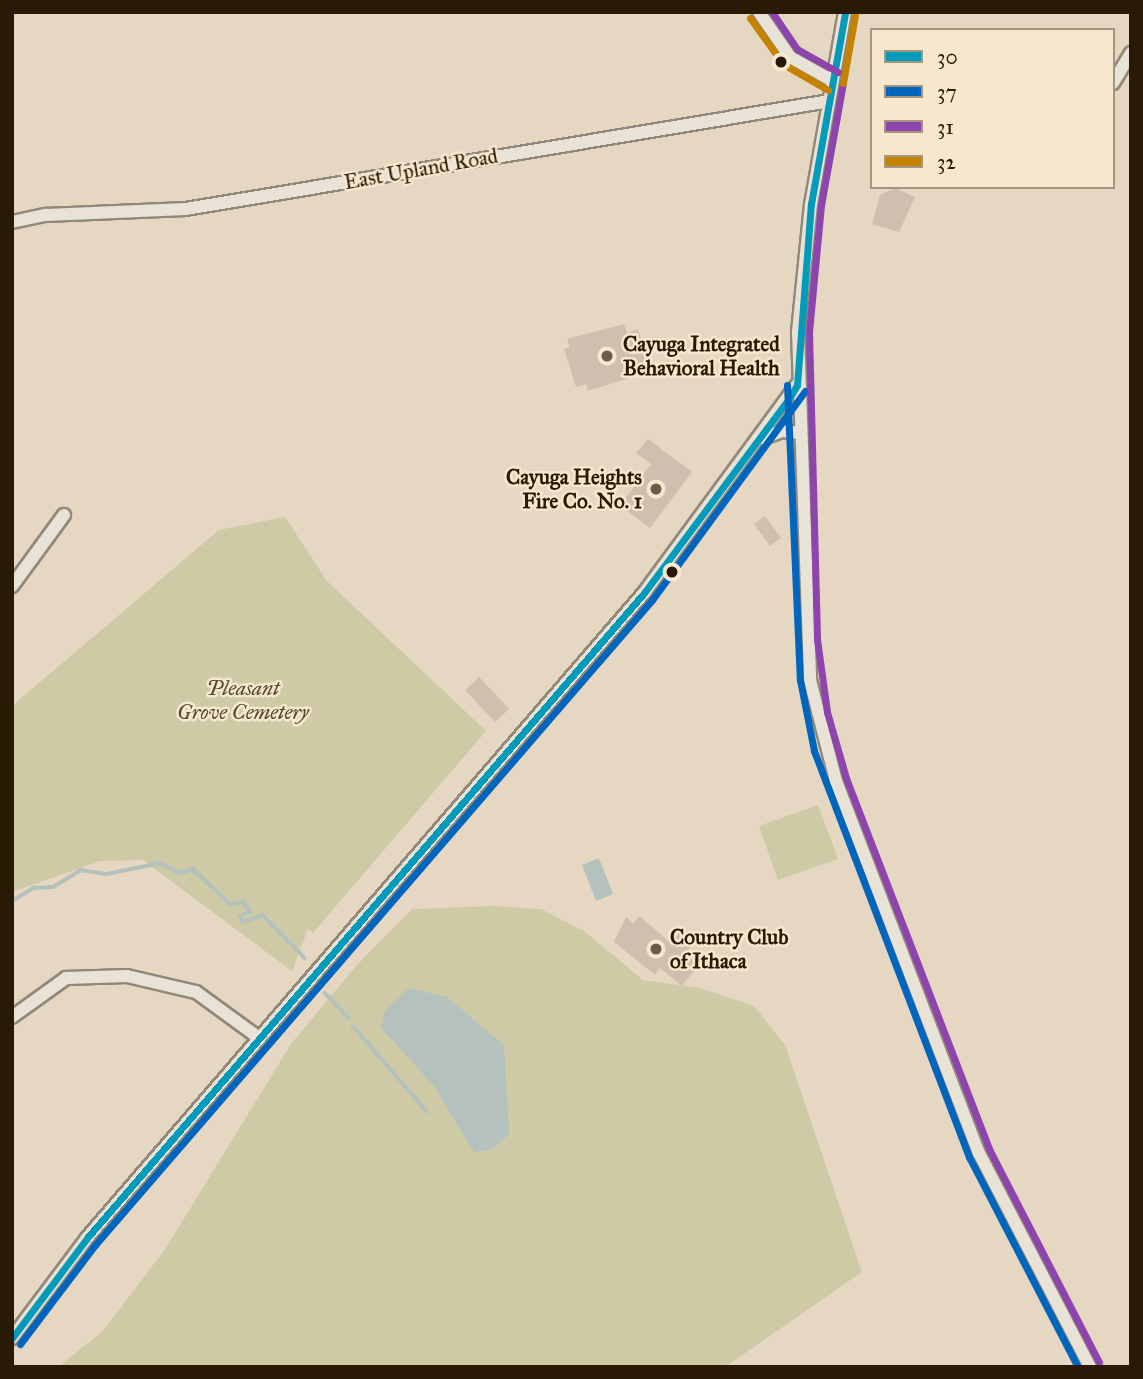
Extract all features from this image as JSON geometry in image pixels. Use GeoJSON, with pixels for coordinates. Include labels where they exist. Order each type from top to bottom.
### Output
{"type":"FeatureCollection","features":[{"type":"Feature","properties":{"kind":"street"},"geometry":{"type":"LineString","coordinates":[[759,12],[790,57],[833,81]]}},
{"type":"Feature","properties":{"kind":"street"},"geometry":{"type":"LineString","coordinates":[[845,13],[804,258],[797,385],[810,680],[824,748],[984,1164],[1090,1367]]}},
{"type":"Feature","properties":{"kind":"street"},"geometry":{"type":"LineString","coordinates":[[1115,80],[1130,59]]}},
{"type":"Feature","properties":{"kind":"street","name":"East Upland Road"},"geometry":{"type":"LineString","coordinates":[[12,222],[46,215],[186,209],[829,101]]}},
{"type":"Feature","properties":{"kind":"street"},"geometry":{"type":"LineString","coordinates":[[12,1338],[53,1279],[612,630],[762,439],[797,385]]}},
{"type":"Feature","properties":{"kind":"street"},"geometry":{"type":"LineString","coordinates":[[762,439],[782,431],[799,433]]}},
{"type":"Feature","properties":{"kind":"street"},"geometry":{"type":"LineString","coordinates":[[12,586],[64,515]]}},
{"type":"Feature","properties":{"kind":"street"},"geometry":{"type":"LineString","coordinates":[[12,1017],[66,978],[127,976],[196,992],[259,1038]]}},
{"type":"Feature","properties":{"kind":"green space","name":"Pleasant Grove Cemetery"},"geometry":{"type":"Polygon","coordinates":[[[285,517],[327,581],[486,731],[313,933],[308,929],[292,971],[143,860],[100,861],[12,892],[12,706],[219,530],[285,517]]]}},
{"type":"Feature","properties":{"kind":"green space"},"geometry":{"type":"Polygon","coordinates":[[[818,805],[838,859],[778,880],[759,826],[818,805]]]}},
{"type":"Feature","properties":{"kind":"green space"},"geometry":{"type":"Polygon","coordinates":[[[493,906],[541,909],[584,931],[643,980],[700,988],[754,1006],[785,1045],[862,1272],[725,1367],[58,1367],[103,1331],[166,1248],[291,1044],[356,966],[412,909],[493,906]]]}},
{"type":"Feature","properties":{"kind":"shaded area"},"geometry":{"type":"Polygon","coordinates":[[[599,858],[613,894],[596,901],[582,865],[599,858]]]}},
{"type":"Feature","properties":{"kind":"shaded area"},"geometry":{"type":"Polygon","coordinates":[[[409,988],[447,997],[504,1045],[509,1134],[492,1149],[475,1152],[434,1086],[381,1028],[385,1011],[409,988]]]}},
{"type":"Feature","properties":{"kind":"building"},"geometry":{"type":"Polygon","coordinates":[[[897,189],[915,197],[899,232],[872,224],[880,195],[897,189]]]}},
{"type":"Feature","properties":{"kind":"building"},"geometry":{"type":"Polygon","coordinates":[[[624,324],[627,333],[638,329],[651,371],[588,391],[586,384],[576,387],[564,349],[570,347],[567,339],[624,324]]]}},
{"type":"Feature","properties":{"kind":"building","name":"Cayuga Heights Fire Co. No. 1"},"geometry":{"type":"Polygon","coordinates":[[[648,439],[692,472],[650,528],[620,506],[651,464],[636,453],[648,439]]]}},
{"type":"Feature","properties":{"kind":"building"},"geometry":{"type":"Polygon","coordinates":[[[765,516],[781,538],[770,546],[754,524],[765,516]]]}},
{"type":"Feature","properties":{"kind":"building"},"geometry":{"type":"Polygon","coordinates":[[[479,677],[509,709],[495,722],[465,690],[479,677]]]}},
{"type":"Feature","properties":{"kind":"building","name":"Country Club of Ithaca"},"geometry":{"type":"Polygon","coordinates":[[[639,916],[671,943],[680,932],[694,943],[685,954],[698,966],[682,986],[660,968],[655,975],[614,942],[626,917],[633,923],[639,916]]]}},
{"type":"Feature","properties":{"kind":"waterway"},"geometry":{"type":"LineString","coordinates":[[12,901],[34,888],[53,887],[81,870],[107,874],[160,863],[180,873],[193,869],[230,904],[244,902],[250,912],[241,916],[243,922],[263,915],[305,958]]}},
{"type":"Feature","properties":{"kind":"waterway"},"geometry":{"type":"LineString","coordinates":[[325,993],[349,1018]]}},
{"type":"Feature","properties":{"kind":"waterway"},"geometry":{"type":"LineString","coordinates":[[353,1026],[427,1111]]}},
{"type":"Feature","properties":{"kind":"transit line","name":"31"},"geometry":{"type":"LineString","coordinates":[[772,12],[797,49],[838,72]]}},
{"type":"Feature","properties":{"kind":"transit line","name":"30"},"geometry":{"type":"LineString","coordinates":[[12,1338],[87,1238],[644,593],[790,397],[797,385],[811,204],[845,13]]}},
{"type":"Feature","properties":{"kind":"transit line","name":"32"},"geometry":{"type":"LineString","coordinates":[[843,83],[855,15]]}},
{"type":"Feature","properties":{"kind":"transit line","name":"32"},"geometry":{"type":"LineString","coordinates":[[750,18],[783,64],[828,90]]}},
{"type":"Feature","properties":{"kind":"transit line","name":"31"},"geometry":{"type":"LineString","coordinates":[[843,83],[821,205],[809,332],[817,639],[827,712],[846,778],[989,1149],[1099,1362]]}},
{"type":"Feature","properties":{"kind":"transit line","name":"37"},"geometry":{"type":"LineString","coordinates":[[787,385],[800,680],[814,751],[969,1157],[1078,1367]]}},
{"type":"Feature","properties":{"kind":"transit line","name":"37"},"geometry":{"type":"LineString","coordinates":[[20,1344],[95,1245],[652,600],[805,391]]}},
{"type":"Feature","properties":{"kind":"place","name":"Cayuga Integrated Behavioral Health"},"geometry":{"type":"Point","coordinates":[607,356]}},
{"type":"Feature","properties":{"kind":"place","name":"Cayuga Heights Fire Co. No. 1"},"geometry":{"type":"Point","coordinates":[656,489]}},
{"type":"Feature","properties":{"kind":"place","name":"Country Club of Ithaca"},"geometry":{"type":"Point","coordinates":[656,949]}}]}
